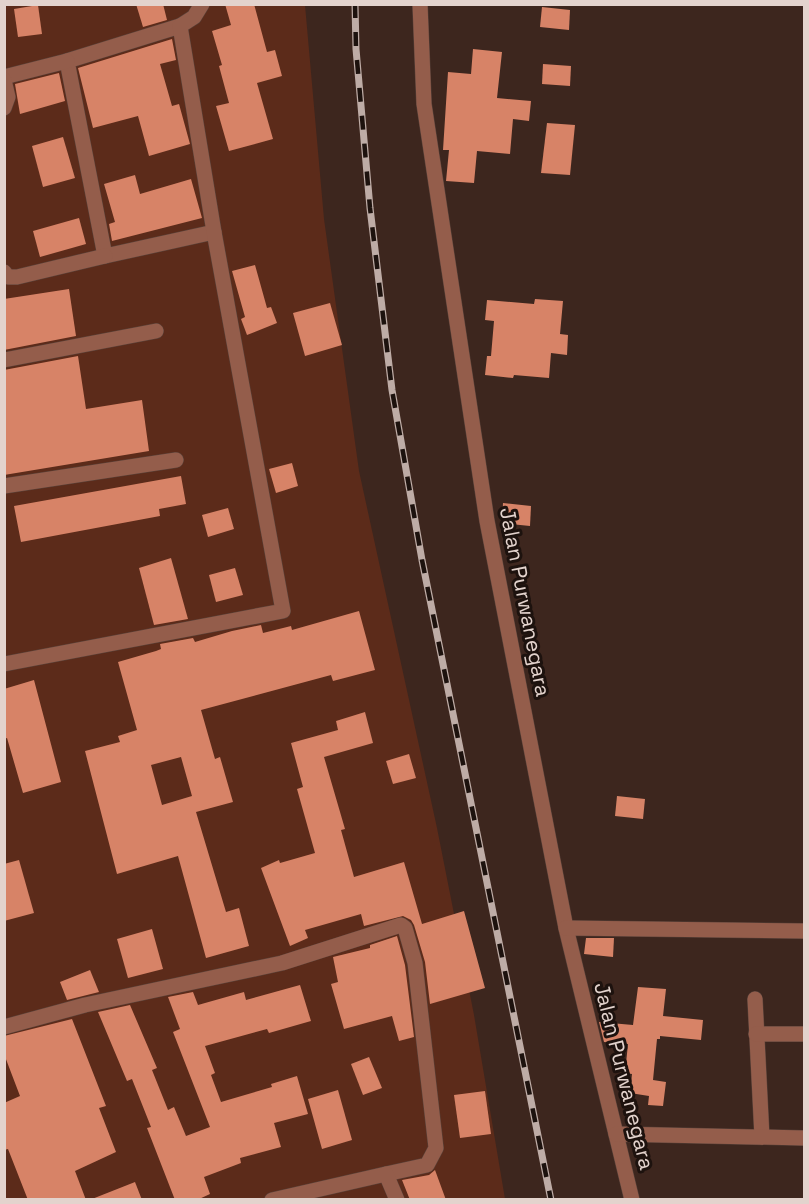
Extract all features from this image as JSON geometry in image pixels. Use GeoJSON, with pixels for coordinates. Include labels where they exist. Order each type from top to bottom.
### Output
{"type":"FeatureCollection","features":[{"type":"Feature","properties":{"kind":"street"},"geometry":{"type":"LineString","coordinates":[[6,106],[4,78],[180,26],[194,17],[202,4]]}},
{"type":"Feature","properties":{"kind":"street","name":"Jalan Purwanegara"},"geometry":{"type":"LineString","coordinates":[[420,4],[424,104],[486,515],[566,928],[632,1200]]}},
{"type":"Feature","properties":{"kind":"street"},"geometry":{"type":"LineString","coordinates":[[4,664],[282,611],[214,232],[180,26]]}},
{"type":"Feature","properties":{"kind":"street"},"geometry":{"type":"LineString","coordinates":[[67,61],[105,256]]}},
{"type":"Feature","properties":{"kind":"street"},"geometry":{"type":"LineString","coordinates":[[4,272],[8,277],[17,277],[214,232]]}},
{"type":"Feature","properties":{"kind":"street"},"geometry":{"type":"LineString","coordinates":[[4,360],[156,331]]}},
{"type":"Feature","properties":{"kind":"street"},"geometry":{"type":"LineString","coordinates":[[4,486],[176,460]]}},
{"type":"Feature","properties":{"kind":"street"},"geometry":{"type":"LineString","coordinates":[[4,1027],[85,1005],[282,963],[401,925],[405,928],[415,963],[436,1148],[427,1165],[272,1200]]}},
{"type":"Feature","properties":{"kind":"street"},"geometry":{"type":"LineString","coordinates":[[566,928],[804,931]]}},
{"type":"Feature","properties":{"kind":"street"},"geometry":{"type":"LineString","coordinates":[[755,999],[762,1137]]}},
{"type":"Feature","properties":{"kind":"street"},"geometry":{"type":"LineString","coordinates":[[756,1034],[804,1034]]}},
{"type":"Feature","properties":{"kind":"street"},"geometry":{"type":"LineString","coordinates":[[616,1134],[804,1138]]}},
{"type":"Feature","properties":{"kind":"street"},"geometry":{"type":"LineString","coordinates":[[386,1174],[397,1200]]}},
{"type":"Feature","properties":{"kind":"shaded area"},"geometry":{"type":"Polygon","coordinates":[[[5,5],[305,5],[324,219],[359,471],[437,828],[474,1015],[505,1199],[5,1199],[4,101],[13,98],[5,62],[5,5]]]}},
{"type":"Feature","properties":{"kind":"building"},"geometry":{"type":"Polygon","coordinates":[[[136,4],[163,4],[167,20],[143,27],[136,4]]]}},
{"type":"Feature","properties":{"kind":"building"},"geometry":{"type":"Polygon","coordinates":[[[225,4],[254,4],[267,52],[275,50],[282,76],[257,83],[273,139],[229,151],[216,106],[229,103],[219,66],[222,65],[212,31],[231,25],[225,4]]]}},
{"type":"Feature","properties":{"kind":"building"},"geometry":{"type":"Polygon","coordinates":[[[38,5],[42,34],[18,37],[14,9],[38,5]]]}},
{"type":"Feature","properties":{"kind":"building"},"geometry":{"type":"Polygon","coordinates":[[[542,7],[570,10],[569,30],[540,27],[542,7]]]}},
{"type":"Feature","properties":{"kind":"building"},"geometry":{"type":"Polygon","coordinates":[[[172,39],[176,60],[160,64],[172,106],[179,104],[190,144],[149,156],[138,116],[93,128],[78,68],[172,39]]]}},
{"type":"Feature","properties":{"kind":"building"},"geometry":{"type":"Polygon","coordinates":[[[473,49],[502,52],[497,98],[531,101],[529,121],[513,119],[510,154],[477,151],[474,183],[446,181],[449,150],[443,150],[448,72],[471,74],[473,49]]]}},
{"type":"Feature","properties":{"kind":"building"},"geometry":{"type":"Polygon","coordinates":[[[543,64],[571,66],[570,86],[542,84],[543,64]]]}},
{"type":"Feature","properties":{"kind":"building"},"geometry":{"type":"Polygon","coordinates":[[[59,73],[65,101],[20,114],[15,84],[59,73]]]}},
{"type":"Feature","properties":{"kind":"building"},"geometry":{"type":"Polygon","coordinates":[[[547,123],[575,125],[570,175],[541,173],[547,123]]]}},
{"type":"Feature","properties":{"kind":"building"},"geometry":{"type":"Polygon","coordinates":[[[63,137],[75,178],[43,187],[32,146],[63,137]]]}},
{"type":"Feature","properties":{"kind":"building"},"geometry":{"type":"Polygon","coordinates":[[[135,175],[140,194],[191,179],[202,218],[112,241],[109,224],[115,222],[104,184],[135,175]]]}},
{"type":"Feature","properties":{"kind":"building"},"geometry":{"type":"Polygon","coordinates":[[[79,218],[86,244],[40,257],[33,231],[79,218]]]}},
{"type":"Feature","properties":{"kind":"building"},"geometry":{"type":"Polygon","coordinates":[[[255,265],[267,308],[271,307],[277,323],[247,335],[241,319],[245,317],[232,271],[255,265]]]}},
{"type":"Feature","properties":{"kind":"building"},"geometry":{"type":"Polygon","coordinates":[[[69,289],[76,336],[4,350],[4,299],[69,289]]]}},
{"type":"Feature","properties":{"kind":"building"},"geometry":{"type":"Polygon","coordinates":[[[535,299],[563,301],[560,334],[568,335],[567,355],[551,353],[549,378],[485,375],[487,356],[491,356],[494,321],[485,320],[487,300],[534,304],[535,299]]]}},
{"type":"Feature","properties":{"kind":"building"},"geometry":{"type":"Polygon","coordinates":[[[330,303],[342,345],[305,356],[293,313],[330,303]]]}},
{"type":"Feature","properties":{"kind":"building"},"geometry":{"type":"Polygon","coordinates":[[[78,356],[86,409],[142,400],[149,451],[4,475],[4,370],[78,356]]]}},
{"type":"Feature","properties":{"kind":"building"},"geometry":{"type":"Polygon","coordinates":[[[292,463],[298,486],[276,493],[269,469],[292,463]]]}},
{"type":"Feature","properties":{"kind":"building"},"geometry":{"type":"Polygon","coordinates":[[[181,476],[186,504],[159,509],[160,516],[21,542],[14,506],[181,476]]]}},
{"type":"Feature","properties":{"kind":"building"},"geometry":{"type":"Polygon","coordinates":[[[503,503],[531,506],[530,526],[502,523],[503,503]]]}},
{"type":"Feature","properties":{"kind":"building"},"geometry":{"type":"Polygon","coordinates":[[[228,508],[234,529],[208,537],[202,515],[228,508]]]}},
{"type":"Feature","properties":{"kind":"building"},"geometry":{"type":"Polygon","coordinates":[[[171,558],[188,619],[154,625],[139,568],[171,558]]]}},
{"type":"Feature","properties":{"kind":"building"},"geometry":{"type":"Polygon","coordinates":[[[235,568],[243,595],[216,602],[209,575],[235,568]]]}},
{"type":"Feature","properties":{"kind":"building"},"geometry":{"type":"Polygon","coordinates":[[[359,611],[375,670],[333,681],[331,675],[201,710],[215,759],[220,757],[233,802],[196,812],[226,912],[239,908],[249,946],[206,958],[178,856],[117,874],[85,751],[120,742],[118,736],[137,730],[118,662],[161,649],[160,644],[193,638],[195,642],[261,625],[263,633],[291,626],[292,630],[359,611]],[[181,757],[151,765],[162,805],[192,796],[181,757]]]}},
{"type":"Feature","properties":{"kind":"building"},"geometry":{"type":"Polygon","coordinates":[[[34,680],[61,782],[23,793],[7,738],[4,739],[4,689],[34,680]]]}},
{"type":"Feature","properties":{"kind":"building"},"geometry":{"type":"Polygon","coordinates":[[[365,712],[373,743],[324,757],[345,829],[341,830],[354,877],[404,862],[422,924],[464,911],[485,988],[430,1004],[425,962],[414,925],[411,920],[403,916],[364,926],[361,914],[305,930],[308,938],[290,946],[261,868],[279,860],[280,863],[315,853],[297,789],[303,787],[291,743],[338,730],[336,721],[365,712]]]}},
{"type":"Feature","properties":{"kind":"building"},"geometry":{"type":"Polygon","coordinates":[[[409,754],[416,778],[393,784],[386,761],[409,754]]]}},
{"type":"Feature","properties":{"kind":"building"},"geometry":{"type":"Polygon","coordinates":[[[617,796],[645,799],[643,819],[615,816],[617,796]]]}},
{"type":"Feature","properties":{"kind":"building"},"geometry":{"type":"Polygon","coordinates":[[[19,860],[34,913],[4,921],[4,864],[19,860]]]}},
{"type":"Feature","properties":{"kind":"building"},"geometry":{"type":"Polygon","coordinates":[[[152,929],[163,969],[128,978],[117,939],[152,929]]]}},
{"type":"Feature","properties":{"kind":"building"},"geometry":{"type":"Polygon","coordinates":[[[397,936],[405,965],[414,1037],[399,1041],[392,1016],[344,1029],[331,984],[338,982],[333,957],[370,948],[370,945],[397,936]]]}},
{"type":"Feature","properties":{"kind":"building"},"geometry":{"type":"Polygon","coordinates":[[[586,938],[614,938],[613,957],[584,954],[586,938]]]}},
{"type":"Feature","properties":{"kind":"building"},"geometry":{"type":"Polygon","coordinates":[[[90,970],[99,992],[67,1000],[60,982],[90,970]]]}},
{"type":"Feature","properties":{"kind":"building"},"geometry":{"type":"Polygon","coordinates":[[[300,985],[311,1021],[269,1033],[267,1029],[205,1046],[215,1073],[211,1075],[221,1102],[272,1087],[271,1084],[297,1076],[308,1114],[274,1123],[281,1147],[240,1158],[241,1163],[204,1177],[210,1194],[197,1200],[175,1200],[147,1128],[151,1127],[132,1079],[127,1081],[98,1012],[130,1005],[157,1068],[152,1070],[168,1110],[174,1107],[186,1136],[210,1127],[173,1032],[180,1029],[168,997],[193,992],[198,1005],[244,992],[246,1000],[300,985]]]}},
{"type":"Feature","properties":{"kind":"building"},"geometry":{"type":"Polygon","coordinates":[[[638,987],[666,989],[663,1016],[703,1020],[701,1040],[660,1036],[660,1039],[657,1039],[653,1080],[666,1082],[663,1106],[648,1105],[649,1096],[630,1093],[632,1074],[625,1073],[628,1044],[604,1042],[599,1022],[633,1025],[638,987]]]}},
{"type":"Feature","properties":{"kind":"building"},"geometry":{"type":"Polygon","coordinates":[[[72,1019],[106,1106],[99,1108],[116,1152],[75,1171],[86,1200],[28,1200],[8,1149],[4,1150],[4,1103],[20,1096],[4,1054],[4,1036],[72,1019]]]}},
{"type":"Feature","properties":{"kind":"building"},"geometry":{"type":"Polygon","coordinates":[[[369,1057],[382,1088],[363,1095],[351,1064],[369,1057]]]}},
{"type":"Feature","properties":{"kind":"building"},"geometry":{"type":"Polygon","coordinates":[[[338,1090],[352,1140],[322,1149],[308,1099],[338,1090]]]}},
{"type":"Feature","properties":{"kind":"building"},"geometry":{"type":"Polygon","coordinates":[[[485,1091],[491,1134],[460,1138],[454,1095],[485,1091]]]}},
{"type":"Feature","properties":{"kind":"building"},"geometry":{"type":"Polygon","coordinates":[[[435,1170],[446,1200],[410,1200],[402,1180],[429,1175],[435,1170]]]}},
{"type":"Feature","properties":{"kind":"building"},"geometry":{"type":"Polygon","coordinates":[[[135,1182],[142,1200],[92,1200],[92,1199],[135,1182]]]}},
{"type":"Feature","properties":{"kind":"railway"},"geometry":{"type":"LineString","coordinates":[[355,4],[356,49],[370,208],[392,390],[422,560],[551,1200]]}}]}
